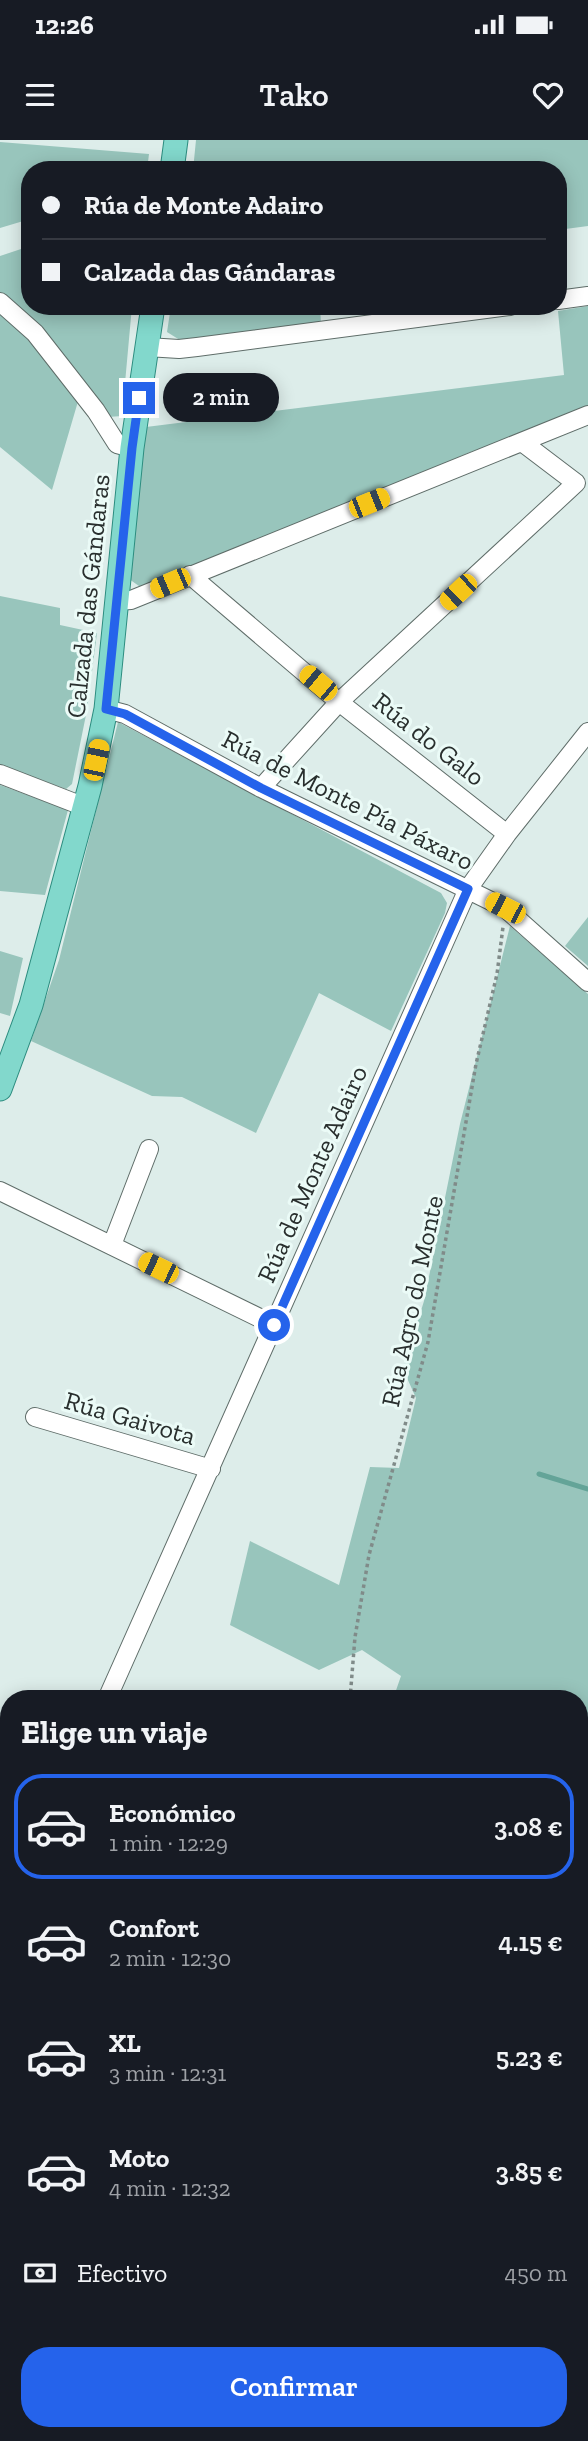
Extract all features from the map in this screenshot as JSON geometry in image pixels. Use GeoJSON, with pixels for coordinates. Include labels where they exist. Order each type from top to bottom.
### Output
{"type":"FeatureCollection","features":[{"type":"Feature","properties":{"kind":"main road"},"geometry":{"type":"LineString","coordinates":[[173,161],[176,140]]}},
{"type":"Feature","properties":{"kind":"main road","name":"Calzada das Gándaras"},"geometry":{"type":"LineString","coordinates":[[0,1089],[31,1005],[85,807],[106,709],[132,448],[152,315]]}},
{"type":"Feature","properties":{"kind":"street"},"geometry":{"type":"LineString","coordinates":[[567,299],[588,296]]}},
{"type":"Feature","properties":{"kind":"street"},"geometry":{"type":"LineString","coordinates":[[0,302],[35,333],[96,411],[117,444],[132,448]]}},
{"type":"Feature","properties":{"kind":"street"},"geometry":{"type":"LineString","coordinates":[[147,347],[179,349],[441,315]]}},
{"type":"Feature","properties":{"kind":"street"},"geometry":{"type":"LineString","coordinates":[[117,601],[131,600],[588,415]]}},
{"type":"Feature","properties":{"kind":"street"},"geometry":{"type":"LineString","coordinates":[[261,788],[340,702],[576,483],[522,442]]}},
{"type":"Feature","properties":{"kind":"street","name":"Rúa do Galo"},"geometry":{"type":"LineString","coordinates":[[190,575],[340,702],[507,834]]}},
{"type":"Feature","properties":{"kind":"street","name":"Rúa de Monte Pía Páxaro"},"geometry":{"type":"LineString","coordinates":[[106,709],[125,714],[261,788],[505,908],[588,982]]}},
{"type":"Feature","properties":{"kind":"street","name":"Rúa de Monte Adairo"},"geometry":{"type":"LineString","coordinates":[[111,1690],[468,889],[507,834],[588,733]]}},
{"type":"Feature","properties":{"kind":"street"},"geometry":{"type":"LineString","coordinates":[[0,774],[85,807]]}},
{"type":"Feature","properties":{"kind":"street"},"geometry":{"type":"LineString","coordinates":[[112,1245],[149,1149]]}},
{"type":"Feature","properties":{"kind":"street"},"geometry":{"type":"LineString","coordinates":[[0,1191],[274,1325]]}},
{"type":"Feature","properties":{"kind":"street","name":"Rúa Gaivota"},"geometry":{"type":"LineString","coordinates":[[35,1418],[211,1469]]}},
{"type":"Feature","properties":{"kind":"path","name":"Rúa Agro do Monte"},"geometry":{"type":"LineString","coordinates":[[351,1690],[355,1637],[369,1555],[428,1342],[476,1064],[497,974],[505,908]]}},
{"type":"Feature","properties":{"kind":"green space"},"geometry":{"type":"Polygon","coordinates":[[[196,140],[588,140],[588,226],[567,229],[567,161],[194,161],[196,140]]]}},
{"type":"Feature","properties":{"kind":"green space"},"geometry":{"type":"Polygon","coordinates":[[[0,142],[149,154],[148,161],[21,161],[21,222],[0,228],[0,142]]]}},
{"type":"Feature","properties":{"kind":"green space"},"geometry":{"type":"Polygon","coordinates":[[[21,249],[21,310],[0,293],[0,256],[21,249]]]}},
{"type":"Feature","properties":{"kind":"green space"},"geometry":{"type":"Polygon","coordinates":[[[588,306],[588,408],[468,453],[211,563],[147,586],[139,586],[129,579],[146,427],[564,375],[558,315],[567,315],[567,310],[588,306]]]}},
{"type":"Feature","properties":{"kind":"green space"},"geometry":{"type":"Polygon","coordinates":[[[0,310],[17,324],[79,398],[52,490],[0,447],[0,310]]]}},
{"type":"Feature","properties":{"kind":"green space"},"geometry":{"type":"Polygon","coordinates":[[[26,315],[131,315],[122,416],[108,417],[26,315]]]}},
{"type":"Feature","properties":{"kind":"green space"},"geometry":{"type":"Polygon","coordinates":[[[170,315],[320,315],[321,324],[183,342],[167,332],[170,315]]]}},
{"type":"Feature","properties":{"kind":"green space"},"geometry":{"type":"Polygon","coordinates":[[[0,596],[60,608],[60,625],[97,633],[87,710],[72,784],[66,789],[0,765],[0,596]]]}},
{"type":"Feature","properties":{"kind":"green space"},"geometry":{"type":"Polygon","coordinates":[[[118,722],[441,893],[447,903],[445,913],[391,1031],[319,993],[256,1133],[182,1097],[152,1096],[31,1041],[59,960],[118,722]]]}},
{"type":"Feature","properties":{"kind":"green space"},"geometry":{"type":"Polygon","coordinates":[[[0,785],[68,810],[45,895],[0,891],[0,785]]]}},
{"type":"Feature","properties":{"kind":"green space"},"geometry":{"type":"Polygon","coordinates":[[[588,917],[588,966],[565,946],[588,917]]]}},
{"type":"Feature","properties":{"kind":"green space"},"geometry":{"type":"Polygon","coordinates":[[[510,926],[588,994],[588,1690],[396,1690],[401,1676],[362,1650],[319,1670],[230,1625],[250,1541],[339,1585],[370,1467],[399,1468],[416,1398],[403,1369],[424,1301],[460,1124],[510,926]]]}},
{"type":"Feature","properties":{"kind":"green space"},"geometry":{"type":"Polygon","coordinates":[[[0,951],[23,958],[10,1016],[0,1013],[0,951]]]}},
{"type":"Feature","properties":{"kind":"waterway"},"geometry":{"type":"LineString","coordinates":[[539,1474],[588,1489]]}},
{"type":"Feature","properties":{"kind":"route"},"geometry":{"type":"LineString","coordinates":[[139,398],[106,709],[125,714],[261,788],[468,889],[274,1325]]}}]}
